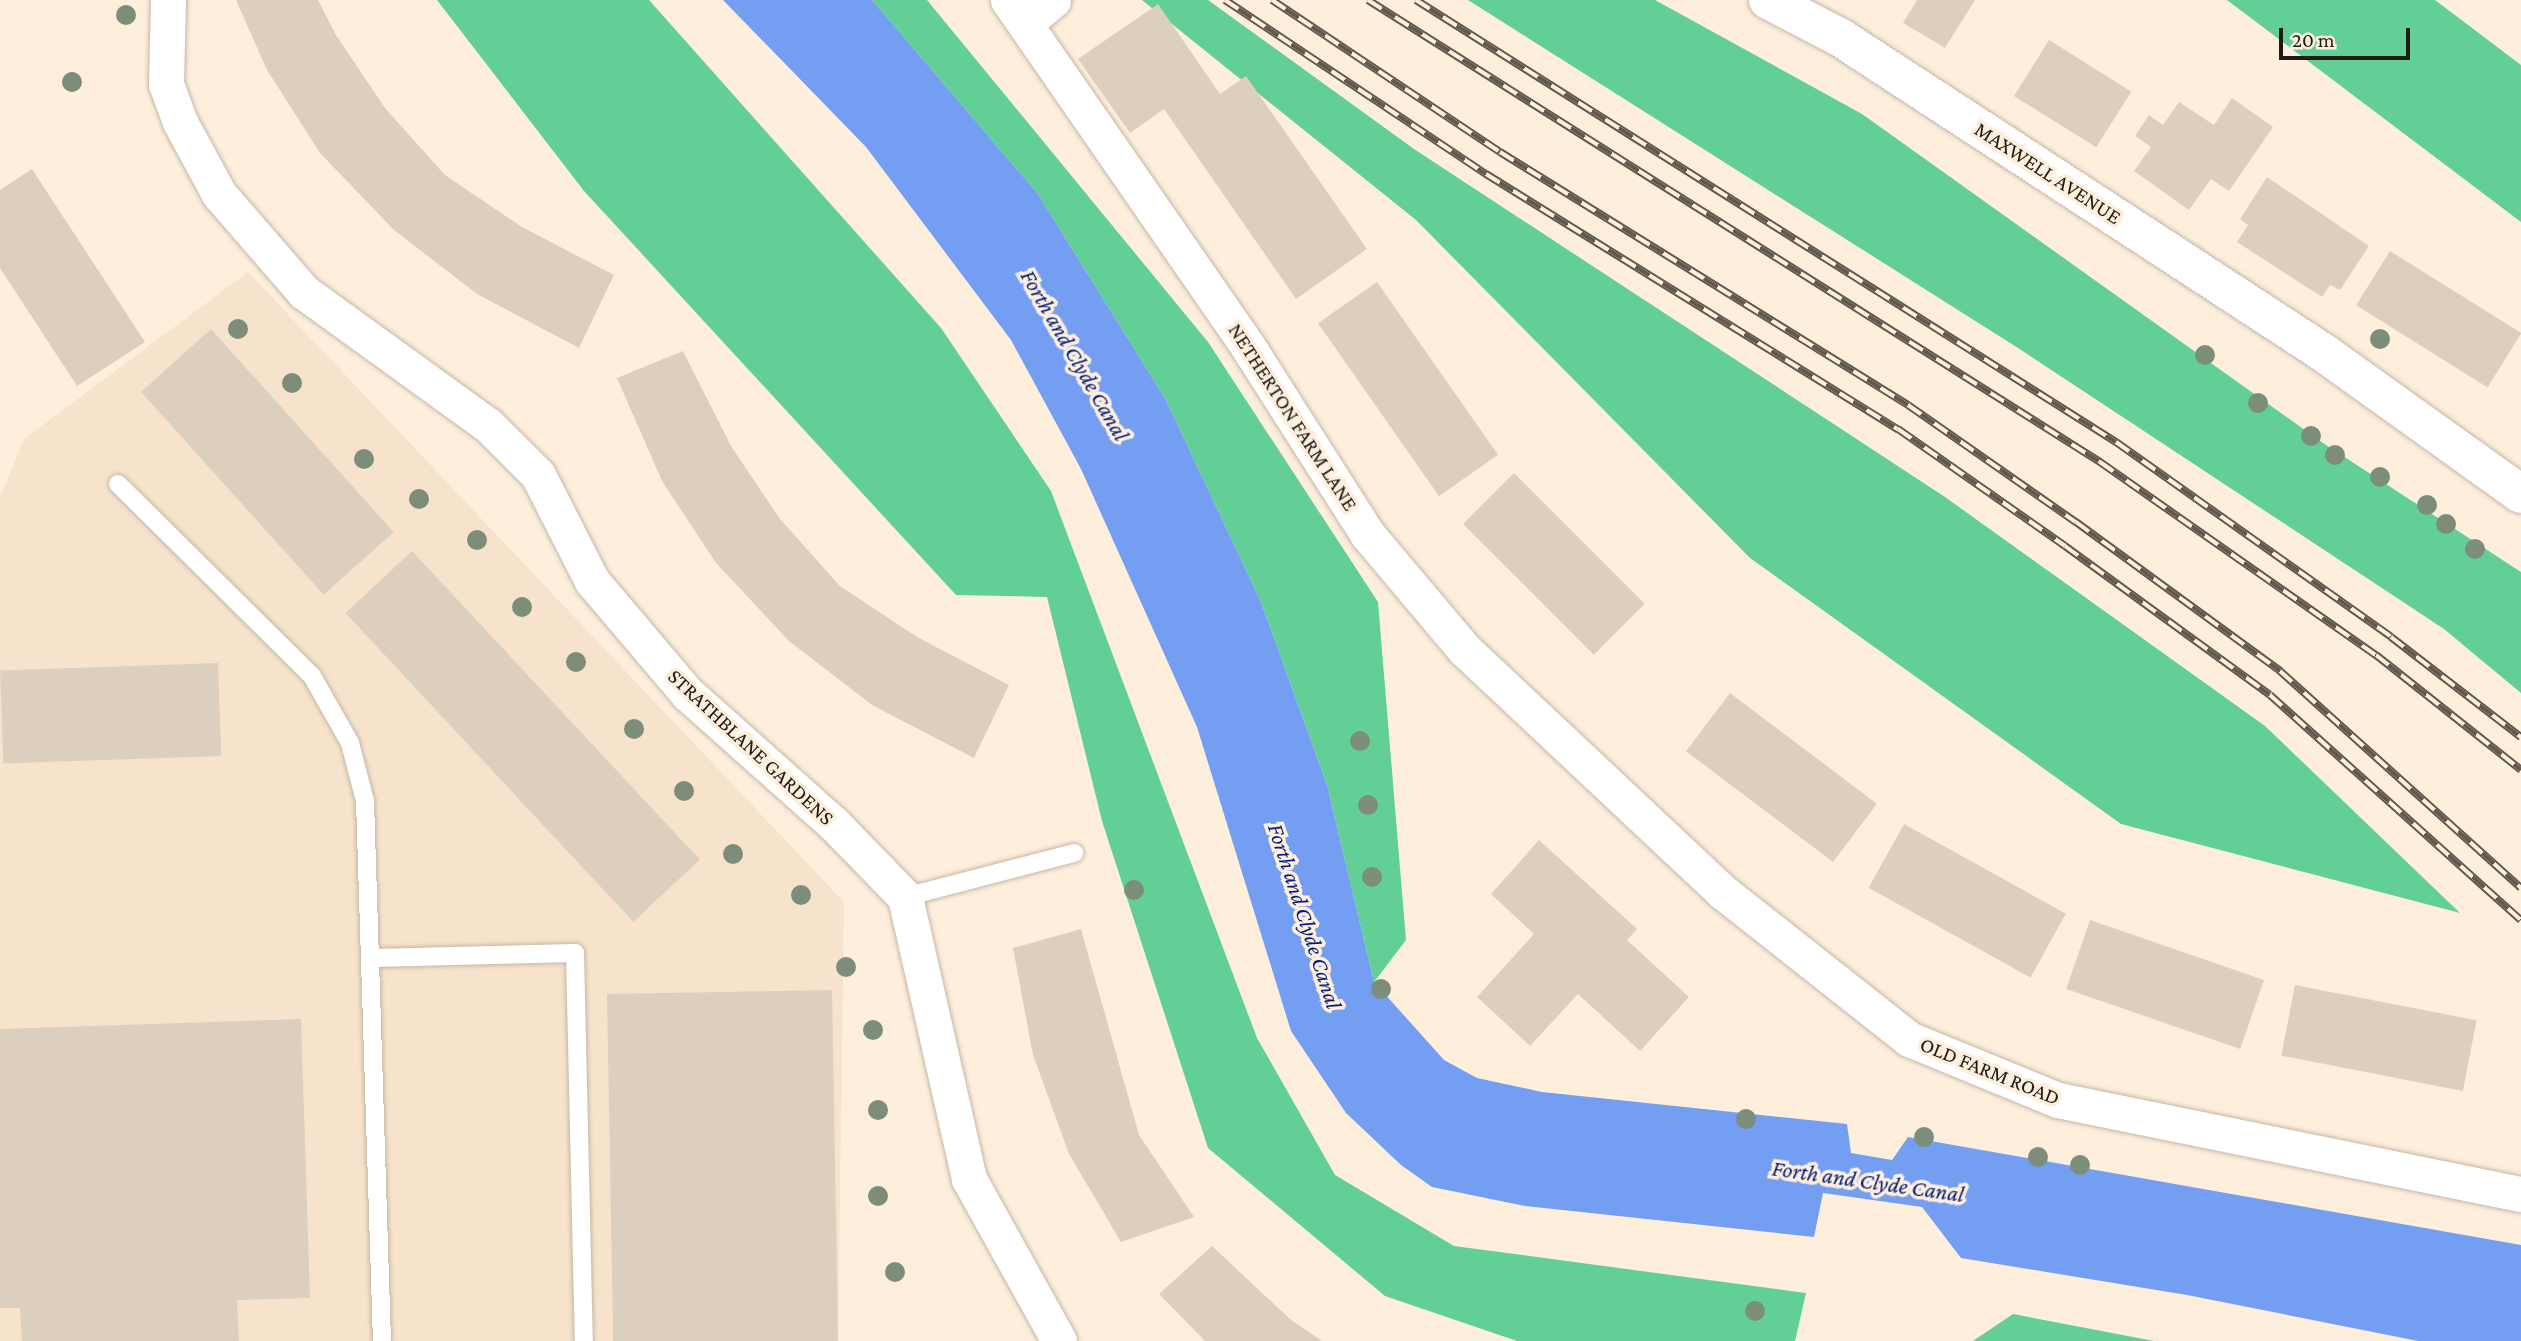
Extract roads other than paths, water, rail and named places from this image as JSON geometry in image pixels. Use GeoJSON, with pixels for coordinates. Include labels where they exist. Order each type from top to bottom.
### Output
{"type":"FeatureCollection","features":[{"type":"Feature","properties":{"kind":"street","name":"STRATHBLANE GARDENS"},"geometry":{"type":"LineString","coordinates":[[168,0],[166,84],[180,122],[219,194],[304,292],[488,425],[538,475],[592,581],[688,694],[834,824],[905,897]]}},
{"type":"Feature","properties":{"kind":"street","name":"MAXWELL AVENUE"},"geometry":{"type":"LineString","coordinates":[[1769,0],[1841,38],[2324,353],[2521,494]]}},
{"type":"Feature","properties":{"kind":"street","name":"NETHERTON FARM LANE"},"geometry":{"type":"LineString","coordinates":[[1029,7],[1368,535],[1465,650],[1622,798]]}},
{"type":"Feature","properties":{"kind":"street","name":"OLD FARM ROAD"},"geometry":{"type":"LineString","coordinates":[[1622,798],[1723,892],[1909,1039],[2057,1100],[2521,1194]]}},
{"type":"Feature","properties":{"kind":"street"},"geometry":{"type":"LineString","coordinates":[[905,897],[969,1179],[1059,1341]]}},
{"type":"Feature","properties":{"kind":"lane"},"geometry":{"type":"LineString","coordinates":[[118,484],[312,676],[350,743],[365,801],[382,1341]]}},
{"type":"Feature","properties":{"kind":"lane"},"geometry":{"type":"LineString","coordinates":[[905,897],[1074,853]]}},
{"type":"Feature","properties":{"kind":"lane"},"geometry":{"type":"LineString","coordinates":[[372,958],[575,953],[584,1341]]}},
{"type":"Feature","properties":{"kind":"water","name":"Forth and Clyde Canal"},"geometry":{"type":"Polygon","coordinates":[[[723,0],[872,0],[1038,194],[1166,400],[1261,602],[1327,785],[1374,982],[1444,1060],[1477,1078],[1542,1092],[1847,1124],[1851,1153],[1892,1160],[1908,1137],[2521,1245],[2521,1341],[2418,1341],[2187,1295],[1961,1258],[1922,1207],[1823,1193],[1814,1237],[1525,1206],[1432,1187],[1401,1165],[1346,1113],[1291,1031],[1197,727],[1081,469],[1011,340],[866,147],[723,0]]]}},
{"type":"Feature","properties":{"kind":"railway"},"geometry":{"type":"LineString","coordinates":[[1225,0],[1486,174],[1898,429],[2065,546],[2270,695],[2521,920]]}},
{"type":"Feature","properties":{"kind":"railway"},"geometry":{"type":"LineString","coordinates":[[1272,0],[1500,152],[1908,405],[2076,522],[2280,671],[2521,888]]}},
{"type":"Feature","properties":{"kind":"railway"},"geometry":{"type":"LineString","coordinates":[[1368,0],[2100,462],[2376,655],[2521,770]]}},
{"type":"Feature","properties":{"kind":"railway"},"geometry":{"type":"LineString","coordinates":[[1416,0],[2116,442],[2391,637],[2521,737]]}}]}
